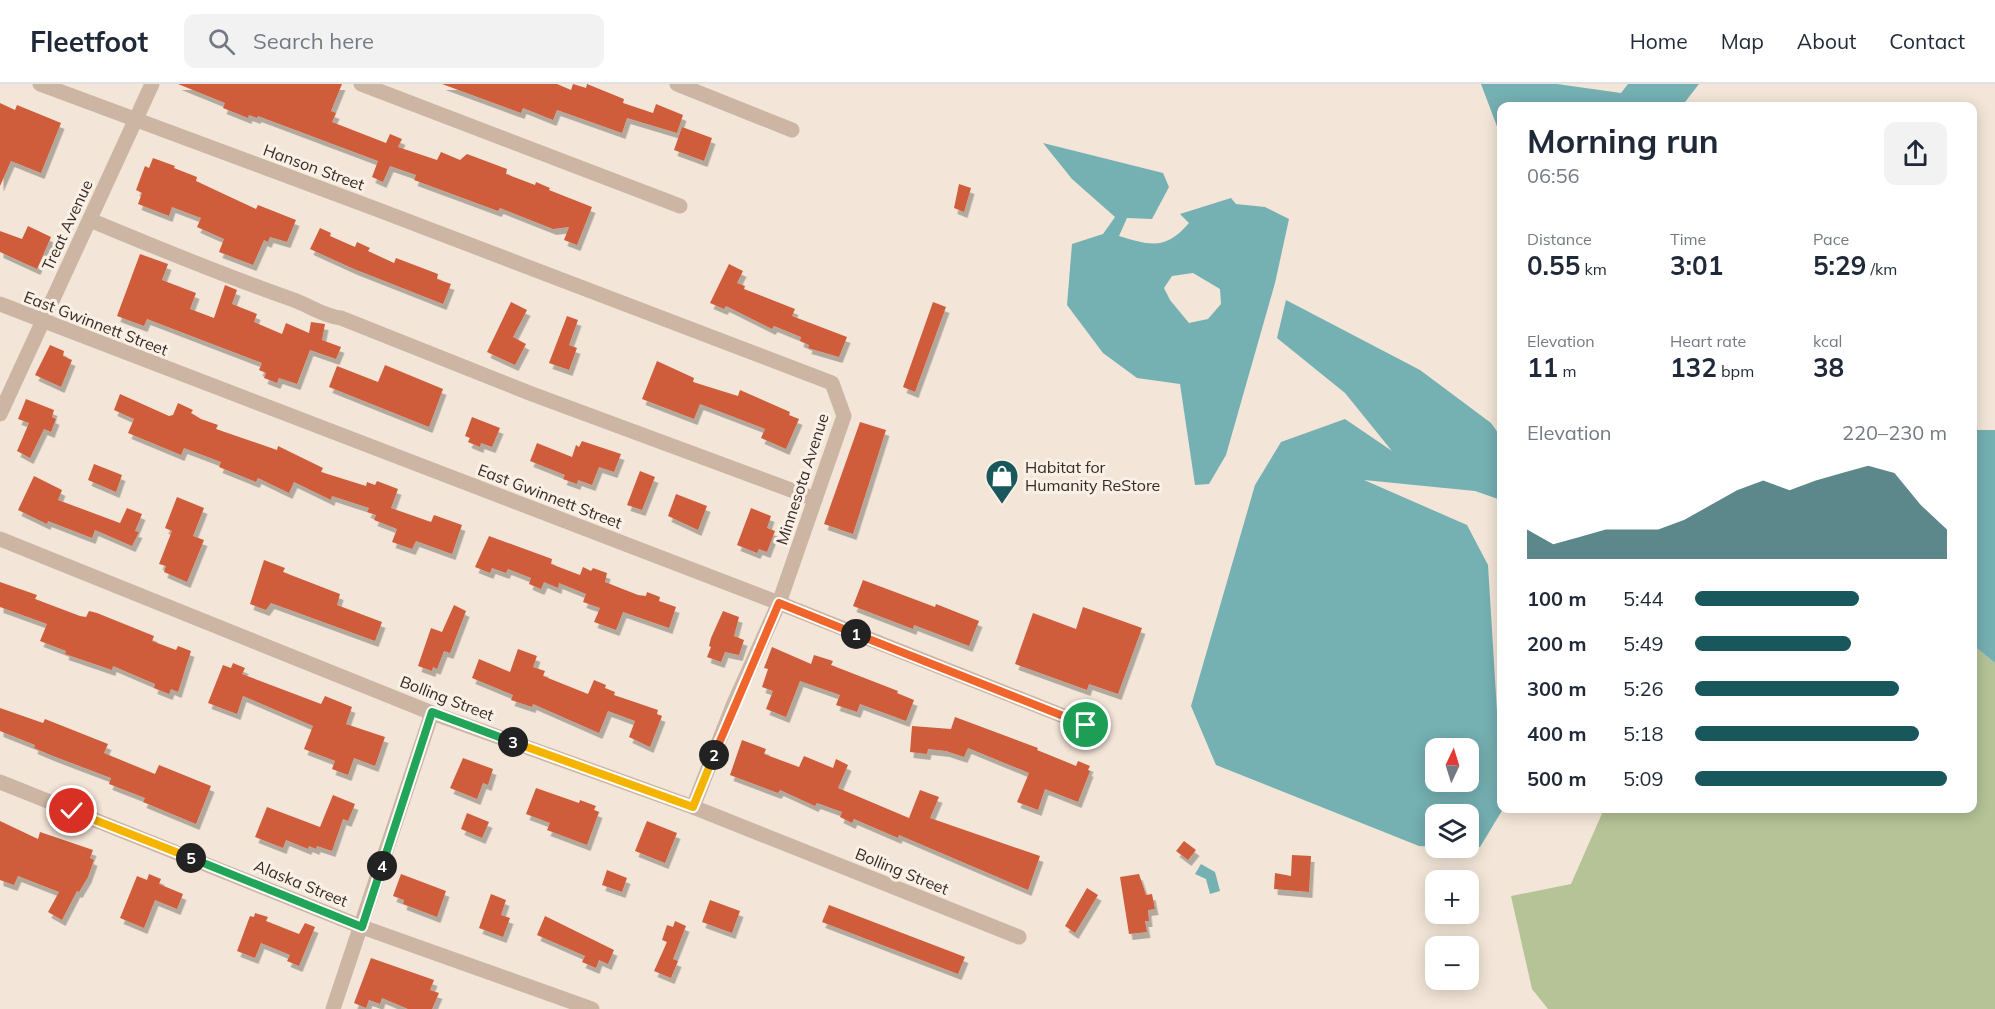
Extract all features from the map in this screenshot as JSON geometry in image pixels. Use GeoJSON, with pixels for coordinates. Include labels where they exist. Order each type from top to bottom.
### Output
{"type":"FeatureCollection","features":[{"type":"Feature","properties":{"kind":"street","name":"Hanson Street"},"geometry":{"type":"LineString","coordinates":[[40,84],[575,285]]}},
{"type":"Feature","properties":{"kind":"street","name":"Treat Avenue"},"geometry":{"type":"LineString","coordinates":[[0,414],[152,84]]}},
{"type":"Feature","properties":{"kind":"street"},"geometry":{"type":"LineString","coordinates":[[361,84],[680,206]]}},
{"type":"Feature","properties":{"kind":"street"},"geometry":{"type":"LineString","coordinates":[[677,84],[792,130]]}},
{"type":"Feature","properties":{"kind":"street"},"geometry":{"type":"LineString","coordinates":[[90,220],[238,280],[310,306],[329,317],[341,318],[532,394],[815,498]]}},
{"type":"Feature","properties":{"kind":"street","name":"Minnesota Avenue"},"geometry":{"type":"LineString","coordinates":[[575,285],[832,383],[844,416],[779,603],[734,703],[693,807]]}},
{"type":"Feature","properties":{"kind":"street","name":"East Gwinnett Street"},"geometry":{"type":"LineString","coordinates":[[0,304],[779,603],[1086,725]]}},
{"type":"Feature","properties":{"kind":"street","name":"Bolling Street"},"geometry":{"type":"LineString","coordinates":[[0,539],[432,712],[693,807],[1018,937]]}},
{"type":"Feature","properties":{"kind":"street"},"geometry":{"type":"LineString","coordinates":[[333,1009],[432,712]]}},
{"type":"Feature","properties":{"kind":"street","name":"Alaska Street"},"geometry":{"type":"LineString","coordinates":[[0,782],[362,927],[592,1009]]}},
{"type":"Feature","properties":{"kind":"green space"},"geometry":{"type":"Polygon","coordinates":[[[1977,648],[1995,663],[1995,1009],[1548,1009],[1532,989],[1511,896],[1571,884],[1602,813],[1977,813],[1977,648]]]}},
{"type":"Feature","properties":{"kind":"water"},"geometry":{"type":"Polygon","coordinates":[[[1481,84],[1557,84],[1621,93],[1628,84],[1699,84],[1685,102],[1497,102],[1497,126],[1481,84]]]}},
{"type":"Feature","properties":{"kind":"water"},"geometry":{"type":"Polygon","coordinates":[[[1043,143],[1163,173],[1169,187],[1152,219],[1127,218],[1119,236],[1140,242],[1164,242],[1189,223],[1180,214],[1231,198],[1236,204],[1265,207],[1289,219],[1275,283],[1226,455],[1209,484],[1195,485],[1180,384],[1137,378],[1103,353],[1067,305],[1072,244],[1103,234],[1115,217],[1072,179],[1043,143]],[[1193,273],[1172,276],[1164,288],[1170,300],[1189,323],[1208,319],[1221,304],[1220,289],[1193,273]]]}},
{"type":"Feature","properties":{"kind":"water"},"geometry":{"type":"Polygon","coordinates":[[[1286,300],[1420,370],[1491,423],[1497,431],[1497,499],[1475,491],[1364,480],[1467,525],[1488,565],[1497,711],[1497,813],[1501,813],[1480,847],[1479,804],[1425,804],[1425,846],[1419,846],[1216,765],[1191,706],[1255,485],[1281,442],[1345,419],[1392,451],[1345,393],[1277,338],[1286,300]]]}},
{"type":"Feature","properties":{"kind":"water"},"geometry":{"type":"Polygon","coordinates":[[[1977,430],[1995,430],[1995,663],[1977,648],[1977,430]]]}},
{"type":"Feature","properties":{"kind":"water"},"geometry":{"type":"Polygon","coordinates":[[[1201,864],[1215,872],[1220,891],[1210,894],[1206,879],[1195,874],[1201,864]]]}},
{"type":"Feature","properties":{"kind":"building"},"geometry":{"type":"Polygon","coordinates":[[[178,84],[342,84],[331,111],[336,113],[332,122],[386,143],[390,134],[402,139],[398,147],[437,160],[441,152],[460,160],[467,154],[507,169],[506,174],[535,185],[536,182],[550,188],[549,190],[592,207],[577,245],[564,240],[569,227],[553,229],[500,208],[498,211],[414,180],[416,175],[390,166],[383,182],[372,177],[378,161],[258,116],[257,118],[249,115],[248,118],[223,108],[225,103],[178,84]]]}},
{"type":"Feature","properties":{"kind":"building"},"geometry":{"type":"Polygon","coordinates":[[[442,84],[557,84],[571,90],[573,84],[586,88],[587,84],[624,99],[623,103],[653,113],[656,104],[683,115],[677,133],[627,118],[622,133],[557,110],[553,120],[523,108],[521,113],[442,84]]]}},
{"type":"Feature","properties":{"kind":"building"},"geometry":{"type":"Polygon","coordinates":[[[0,103],[15,110],[17,105],[61,123],[41,173],[11,161],[0,186],[0,103]]]}},
{"type":"Feature","properties":{"kind":"building"},"geometry":{"type":"Polygon","coordinates":[[[682,127],[712,138],[704,161],[674,150],[682,127]]]}},
{"type":"Feature","properties":{"kind":"building"},"geometry":{"type":"Polygon","coordinates":[[[153,158],[175,166],[174,168],[197,177],[196,181],[256,209],[258,205],[296,220],[287,242],[270,237],[268,242],[264,240],[253,265],[219,252],[224,239],[197,227],[201,218],[172,207],[169,216],[138,204],[142,193],[136,190],[145,166],[149,168],[153,158]]]}},
{"type":"Feature","properties":{"kind":"building"},"geometry":{"type":"Polygon","coordinates":[[[959,184],[971,188],[964,212],[954,208],[959,184]]]}},
{"type":"Feature","properties":{"kind":"building"},"geometry":{"type":"Polygon","coordinates":[[[28,226],[51,237],[37,269],[0,252],[0,231],[22,239],[28,226]]]}},
{"type":"Feature","properties":{"kind":"building"},"geometry":{"type":"Polygon","coordinates":[[[320,228],[331,233],[330,236],[355,247],[357,242],[370,248],[368,251],[394,263],[396,258],[438,274],[437,279],[451,284],[443,304],[310,249],[320,228]]]}},
{"type":"Feature","properties":{"kind":"building"},"geometry":{"type":"Polygon","coordinates":[[[140,254],[168,264],[162,280],[196,293],[190,309],[214,318],[225,285],[237,290],[232,304],[257,314],[254,322],[282,334],[286,323],[309,333],[311,322],[325,324],[322,340],[341,347],[336,359],[310,350],[297,384],[279,378],[277,383],[264,378],[266,373],[259,370],[262,363],[147,319],[144,326],[117,316],[140,254]]]}},
{"type":"Feature","properties":{"kind":"building"},"geometry":{"type":"Polygon","coordinates":[[[729,264],[743,271],[737,283],[745,286],[744,289],[795,309],[792,316],[847,337],[839,357],[808,348],[809,345],[800,341],[801,337],[774,326],[772,329],[726,306],[724,309],[710,303],[729,264]]]}},
{"type":"Feature","properties":{"kind":"building"},"geometry":{"type":"Polygon","coordinates":[[[511,302],[527,310],[513,337],[526,344],[515,365],[487,352],[511,302]]]}},
{"type":"Feature","properties":{"kind":"building"},"geometry":{"type":"Polygon","coordinates":[[[933,302],[946,307],[915,392],[903,387],[933,302]]]}},
{"type":"Feature","properties":{"kind":"building"},"geometry":{"type":"Polygon","coordinates":[[[567,316],[578,320],[569,345],[577,348],[569,370],[549,363],[567,316]]]}},
{"type":"Feature","properties":{"kind":"building"},"geometry":{"type":"Polygon","coordinates":[[[50,345],[64,351],[63,356],[72,360],[61,387],[35,375],[50,345]]]}},
{"type":"Feature","properties":{"kind":"building"},"geometry":{"type":"Polygon","coordinates":[[[657,361],[694,378],[693,382],[738,396],[740,390],[790,412],[789,415],[799,419],[786,449],[761,438],[765,429],[700,404],[694,419],[642,399],[657,361]]]}},
{"type":"Feature","properties":{"kind":"building"},"geometry":{"type":"Polygon","coordinates":[[[385,365],[443,389],[429,427],[329,387],[337,366],[378,382],[385,365]]]}},
{"type":"Feature","properties":{"kind":"building"},"geometry":{"type":"Polygon","coordinates":[[[120,394],[169,416],[173,415],[178,403],[193,410],[191,413],[201,419],[218,425],[216,429],[277,450],[278,446],[323,468],[321,472],[366,486],[367,482],[375,485],[377,481],[398,489],[391,508],[431,522],[434,515],[462,525],[452,554],[416,541],[412,549],[392,542],[397,529],[374,520],[376,515],[367,512],[369,508],[332,496],[331,500],[294,482],[289,493],[258,478],[256,482],[219,467],[221,462],[184,448],[181,455],[128,433],[134,419],[114,410],[120,394]]]}},
{"type":"Feature","properties":{"kind":"building"},"geometry":{"type":"Polygon","coordinates":[[[26,399],[54,410],[52,417],[56,419],[51,432],[44,429],[30,458],[17,451],[29,423],[18,419],[26,399]]]}},
{"type":"Feature","properties":{"kind":"building"},"geometry":{"type":"Polygon","coordinates":[[[472,417],[500,428],[492,447],[481,443],[480,447],[468,442],[470,438],[465,436],[472,417]]]}},
{"type":"Feature","properties":{"kind":"building"},"geometry":{"type":"Polygon","coordinates":[[[860,422],[886,430],[853,534],[824,524],[860,422]]]}},
{"type":"Feature","properties":{"kind":"building"},"geometry":{"type":"Polygon","coordinates":[[[582,441],[621,454],[614,472],[599,467],[592,485],[578,480],[577,484],[563,479],[565,475],[530,461],[537,443],[572,457],[576,445],[579,447],[582,441]]]}},
{"type":"Feature","properties":{"kind":"building"},"geometry":{"type":"Polygon","coordinates":[[[94,464],[122,475],[116,492],[88,480],[94,464]]]}},
{"type":"Feature","properties":{"kind":"building"},"geometry":{"type":"Polygon","coordinates":[[[640,471],[655,477],[642,510],[627,505],[640,471]]]}},
{"type":"Feature","properties":{"kind":"building"},"geometry":{"type":"Polygon","coordinates":[[[34,476],[62,490],[58,500],[120,523],[127,508],[142,514],[135,531],[139,532],[132,546],[95,530],[92,538],[48,521],[47,524],[18,510],[34,476]]]}},
{"type":"Feature","properties":{"kind":"building"},"geometry":{"type":"Polygon","coordinates":[[[676,494],[707,506],[698,530],[668,516],[676,494]]]}},
{"type":"Feature","properties":{"kind":"building"},"geometry":{"type":"Polygon","coordinates":[[[177,497],[204,508],[193,536],[204,540],[187,582],[164,572],[166,566],[159,564],[172,531],[165,528],[177,497]]]}},
{"type":"Feature","properties":{"kind":"building"},"geometry":{"type":"Polygon","coordinates":[[[751,508],[771,516],[767,528],[775,531],[767,552],[759,549],[757,553],[737,545],[751,508]]]}},
{"type":"Feature","properties":{"kind":"building"},"geometry":{"type":"Polygon","coordinates":[[[489,536],[552,559],[551,564],[580,575],[583,567],[591,571],[593,568],[607,573],[605,582],[638,595],[646,596],[647,592],[660,597],[659,601],[676,607],[669,628],[623,612],[616,630],[594,622],[600,608],[583,602],[586,594],[559,583],[558,588],[544,582],[541,589],[529,584],[531,578],[508,569],[506,573],[492,568],[490,573],[475,567],[489,536]]]}},
{"type":"Feature","properties":{"kind":"building"},"geometry":{"type":"Polygon","coordinates":[[[264,560],[285,568],[283,572],[340,594],[337,605],[382,622],[375,641],[271,603],[266,610],[250,604],[264,560]]]}},
{"type":"Feature","properties":{"kind":"building"},"geometry":{"type":"Polygon","coordinates":[[[863,580],[979,621],[969,646],[914,625],[913,629],[853,606],[863,580]]]}},
{"type":"Feature","properties":{"kind":"building"},"geometry":{"type":"Polygon","coordinates":[[[0,582],[37,595],[35,599],[80,616],[86,617],[89,611],[97,613],[154,636],[152,641],[176,650],[178,646],[191,651],[178,692],[171,689],[169,694],[154,688],[155,684],[113,666],[112,670],[65,654],[66,651],[40,641],[47,624],[0,607],[0,582]]]}},
{"type":"Feature","properties":{"kind":"building"},"geometry":{"type":"Polygon","coordinates":[[[454,605],[466,611],[450,653],[444,651],[437,669],[433,667],[432,671],[418,666],[431,628],[442,632],[454,605]]]}},
{"type":"Feature","properties":{"kind":"building"},"geometry":{"type":"Polygon","coordinates":[[[1083,607],[1142,628],[1118,694],[1089,684],[1087,690],[1015,664],[1033,613],[1076,629],[1083,607]]]}},
{"type":"Feature","properties":{"kind":"building"},"geometry":{"type":"Polygon","coordinates":[[[723,611],[739,617],[734,636],[744,640],[739,655],[725,652],[721,662],[707,657],[711,647],[709,646],[711,638],[723,611]]]}},
{"type":"Feature","properties":{"kind":"building"},"geometry":{"type":"Polygon","coordinates":[[[772,647],[811,664],[814,655],[833,661],[831,665],[898,691],[897,693],[914,700],[906,721],[860,704],[857,712],[836,705],[840,695],[800,681],[786,717],[766,709],[773,691],[762,687],[768,669],[764,668],[772,647]]]}},
{"type":"Feature","properties":{"kind":"building"},"geometry":{"type":"Polygon","coordinates":[[[518,649],[537,656],[533,667],[545,671],[543,676],[588,694],[594,680],[606,685],[605,688],[615,692],[614,695],[658,710],[657,714],[662,716],[650,747],[629,737],[635,721],[608,711],[599,733],[533,704],[532,707],[511,700],[513,695],[472,678],[479,659],[510,672],[518,649]]]}},
{"type":"Feature","properties":{"kind":"building"},"geometry":{"type":"Polygon","coordinates":[[[233,663],[245,668],[242,674],[321,704],[325,696],[352,707],[346,724],[385,737],[375,766],[354,758],[348,775],[332,769],[335,761],[304,749],[313,726],[243,696],[237,714],[208,703],[223,665],[231,668],[233,663]]]}},
{"type":"Feature","properties":{"kind":"building"},"geometry":{"type":"Polygon","coordinates":[[[0,708],[43,723],[45,719],[108,744],[104,753],[155,774],[159,765],[211,786],[196,824],[143,802],[145,798],[109,784],[111,778],[34,748],[35,745],[0,731],[0,708]]]}},
{"type":"Feature","properties":{"kind":"building"},"geometry":{"type":"Polygon","coordinates":[[[955,717],[1038,748],[1037,750],[1076,766],[1078,761],[1090,766],[1078,802],[1045,789],[1038,810],[1017,802],[1029,773],[968,748],[964,757],[946,751],[928,749],[927,754],[910,752],[912,726],[951,729],[955,717]]]}},
{"type":"Feature","properties":{"kind":"building"},"geometry":{"type":"Polygon","coordinates":[[[742,740],[766,749],[764,754],[799,767],[804,756],[833,768],[836,759],[848,765],[838,788],[909,818],[920,790],[939,797],[930,818],[1040,856],[1028,890],[899,835],[898,838],[854,819],[852,823],[840,817],[842,812],[817,803],[815,806],[780,790],[778,793],[730,775],[742,740]]]}},
{"type":"Feature","properties":{"kind":"building"},"geometry":{"type":"Polygon","coordinates":[[[463,758],[493,769],[488,785],[483,783],[477,799],[450,788],[463,758]]]}},
{"type":"Feature","properties":{"kind":"building"},"geometry":{"type":"Polygon","coordinates":[[[536,788],[579,803],[580,800],[596,806],[594,810],[599,812],[587,845],[547,830],[550,823],[526,814],[536,788]]]}},
{"type":"Feature","properties":{"kind":"building"},"geometry":{"type":"Polygon","coordinates":[[[333,795],[355,804],[348,821],[343,819],[332,851],[317,846],[316,849],[309,846],[308,849],[286,840],[283,848],[255,837],[267,807],[320,827],[333,795]]]}},
{"type":"Feature","properties":{"kind":"building"},"geometry":{"type":"Polygon","coordinates":[[[467,813],[489,822],[482,838],[461,829],[467,813]]]}},
{"type":"Feature","properties":{"kind":"building"},"geometry":{"type":"Polygon","coordinates":[[[0,821],[38,839],[40,832],[93,850],[90,858],[94,860],[88,877],[79,892],[77,891],[62,920],[48,912],[59,892],[18,876],[14,885],[0,880],[0,821]]]}},
{"type":"Feature","properties":{"kind":"building"},"geometry":{"type":"Polygon","coordinates":[[[647,821],[677,833],[665,863],[635,851],[647,821]]]}},
{"type":"Feature","properties":{"kind":"building"},"geometry":{"type":"Polygon","coordinates":[[[1184,841],[1196,850],[1188,860],[1176,851],[1184,841]]]}},
{"type":"Feature","properties":{"kind":"building"},"geometry":{"type":"Polygon","coordinates":[[[1292,855],[1311,856],[1309,892],[1274,889],[1275,873],[1291,876],[1292,855]]]}},
{"type":"Feature","properties":{"kind":"building"},"geometry":{"type":"Polygon","coordinates":[[[607,870],[627,878],[622,892],[602,885],[607,870]]]}},
{"type":"Feature","properties":{"kind":"building"},"geometry":{"type":"Polygon","coordinates":[[[149,874],[161,879],[159,884],[183,894],[177,909],[155,900],[144,928],[120,918],[137,876],[147,880],[149,874]]]}},
{"type":"Feature","properties":{"kind":"building"},"geometry":{"type":"Polygon","coordinates":[[[401,874],[446,891],[437,917],[403,904],[404,900],[393,896],[401,874]]]}},
{"type":"Feature","properties":{"kind":"building"},"geometry":{"type":"Polygon","coordinates":[[[1139,874],[1146,895],[1152,894],[1155,909],[1148,910],[1149,921],[1145,921],[1147,932],[1129,934],[1120,877],[1139,874]]]}},
{"type":"Feature","properties":{"kind":"building"},"geometry":{"type":"Polygon","coordinates":[[[1087,888],[1098,895],[1075,933],[1065,926],[1087,888]]]}},
{"type":"Feature","properties":{"kind":"building"},"geometry":{"type":"Polygon","coordinates":[[[491,894],[506,900],[501,915],[510,918],[503,937],[479,928],[491,894]]]}},
{"type":"Feature","properties":{"kind":"building"},"geometry":{"type":"Polygon","coordinates":[[[710,900],[740,911],[732,933],[702,922],[710,900]]]}},
{"type":"Feature","properties":{"kind":"building"},"geometry":{"type":"Polygon","coordinates":[[[829,905],[965,957],[958,974],[822,922],[829,905]]]}},
{"type":"Feature","properties":{"kind":"building"},"geometry":{"type":"Polygon","coordinates":[[[255,913],[268,917],[266,921],[299,934],[305,923],[315,927],[299,966],[287,961],[290,955],[261,943],[255,958],[237,951],[250,916],[254,917],[255,913]]]}},
{"type":"Feature","properties":{"kind":"building"},"geometry":{"type":"Polygon","coordinates":[[[545,916],[614,950],[608,964],[599,960],[596,968],[582,962],[585,956],[537,935],[545,916]]]}},
{"type":"Feature","properties":{"kind":"building"},"geometry":{"type":"Polygon","coordinates":[[[675,921],[686,926],[673,959],[678,961],[671,978],[654,971],[667,942],[662,940],[667,925],[673,927],[675,921]]]}},
{"type":"Feature","properties":{"kind":"building"},"geometry":{"type":"Polygon","coordinates":[[[371,958],[434,980],[430,990],[439,993],[432,1009],[408,1009],[382,998],[380,1004],[369,1000],[366,1008],[354,1003],[371,958]]]}},
{"type":"Feature","properties":{"kind":"place","name":"Habitat for Humanity ReStore"},"geometry":{"type":"Point","coordinates":[1002,505]}},
{"type":"Feature","properties":{"kind":"route"},"geometry":{"type":"LineString","coordinates":[[72,811],[362,927],[432,712],[693,807],[734,703],[779,603],[1086,725]]}}]}
